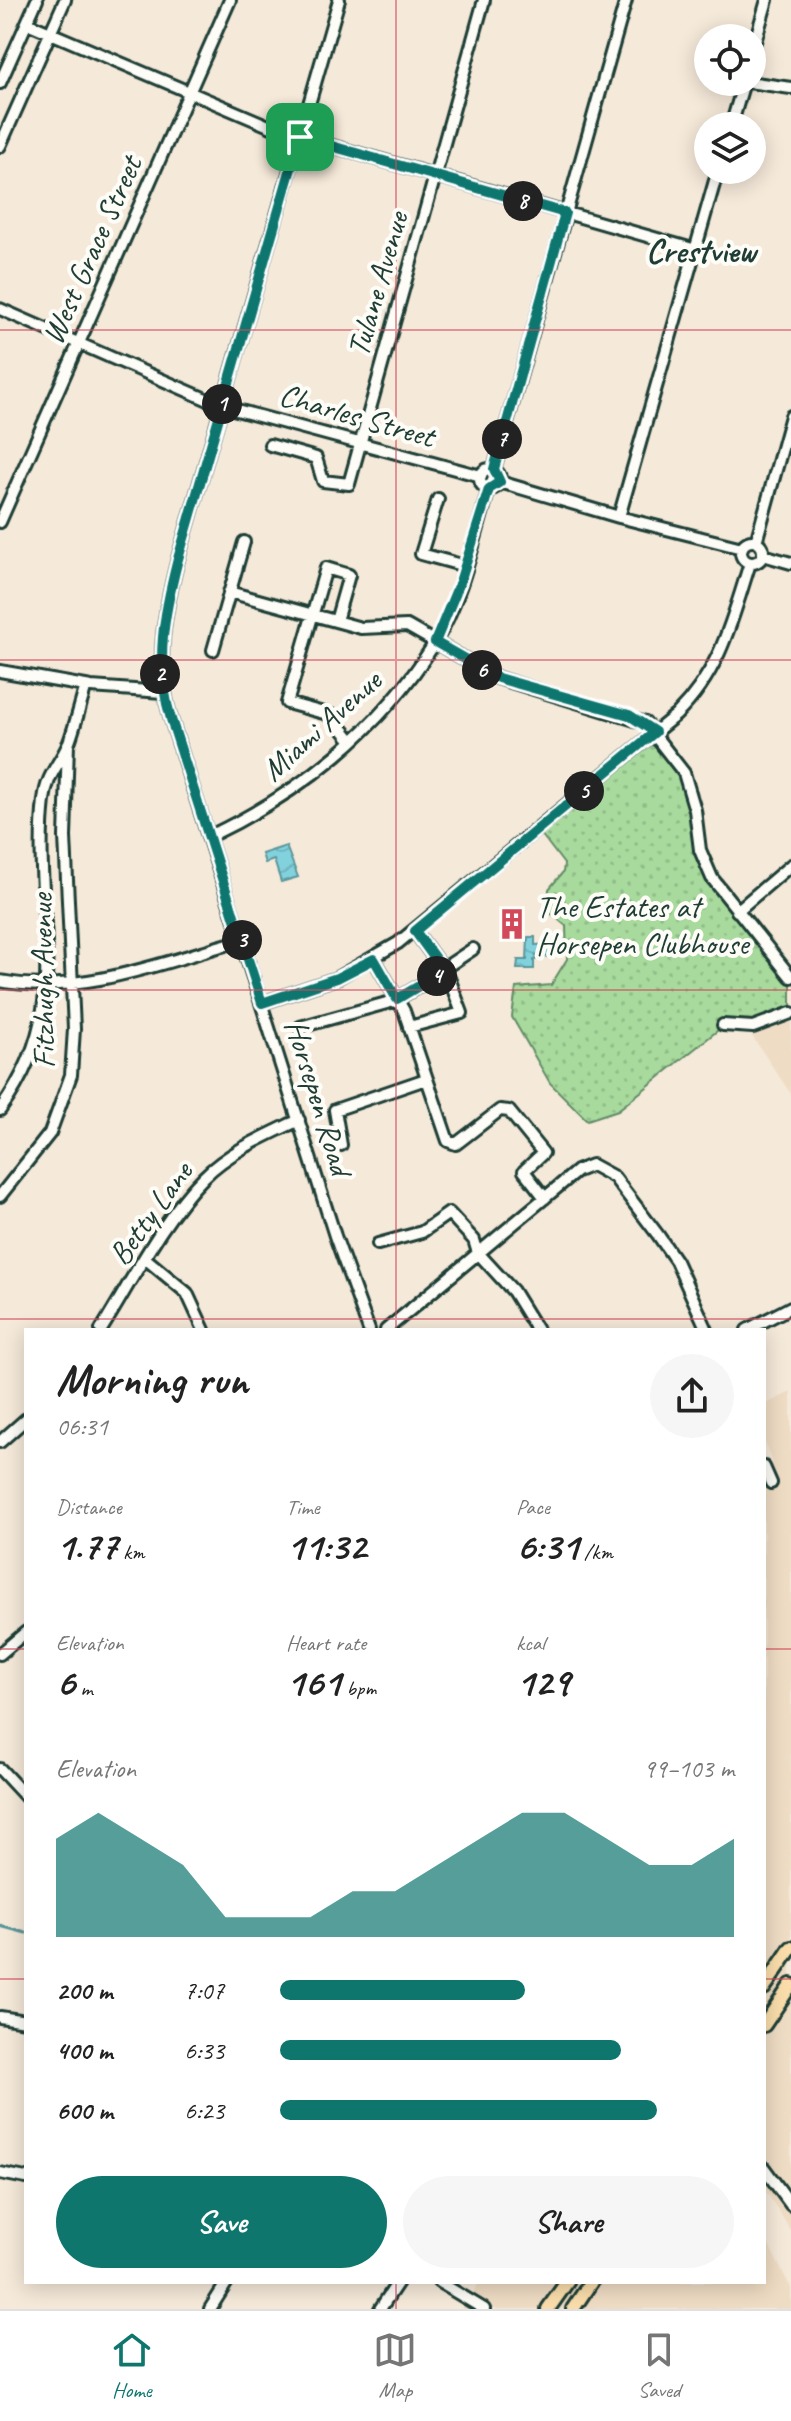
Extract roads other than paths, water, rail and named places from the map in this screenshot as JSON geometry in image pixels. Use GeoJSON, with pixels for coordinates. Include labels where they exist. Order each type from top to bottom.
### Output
{"type":"FeatureCollection","features":[{"type":"Feature","properties":{"kind":"main road"},"geometry":{"type":"LineString","coordinates":[[766,1985],[791,1948]]}},
{"type":"Feature","properties":{"kind":"main road"},"geometry":{"type":"LineString","coordinates":[[766,2022],[791,1985]]}},
{"type":"Feature","properties":{"kind":"main road"},"geometry":{"type":"LineString","coordinates":[[548,2309],[566,2284]]}},
{"type":"Feature","properties":{"kind":"main road"},"geometry":{"type":"LineString","coordinates":[[573,2309],[590,2284]]}},
{"type":"Feature","properties":{"kind":"street"},"geometry":{"type":"LineString","coordinates":[[0,83],[37,0]]}},
{"type":"Feature","properties":{"kind":"street"},"geometry":{"type":"LineString","coordinates":[[0,146],[65,0]]}},
{"type":"Feature","properties":{"kind":"street","name":"West Grace Street"},"geometry":{"type":"LineString","coordinates":[[0,522],[230,0]]}},
{"type":"Feature","properties":{"kind":"street","name":"Horsepen Road"},"geometry":{"type":"LineString","coordinates":[[339,0],[167,602],[160,643],[163,692],[368,1328]]}},
{"type":"Feature","properties":{"kind":"street","name":"Tulane Avenue"},"geometry":{"type":"LineString","coordinates":[[270,445],[316,458],[323,481],[349,484],[484,0]]}},
{"type":"Feature","properties":{"kind":"street"},"geometry":{"type":"LineString","coordinates":[[626,0],[494,469],[500,482],[619,517],[742,548]]}},
{"type":"Feature","properties":{"kind":"street"},"geometry":{"type":"LineString","coordinates":[[760,24],[767,0]]}},
{"type":"Feature","properties":{"kind":"street"},"geometry":{"type":"LineString","coordinates":[[27,23],[300,137],[696,250]]}},
{"type":"Feature","properties":{"kind":"street"},"geometry":{"type":"LineString","coordinates":[[766,85],[791,88]]}},
{"type":"Feature","properties":{"kind":"street"},"geometry":{"type":"LineString","coordinates":[[619,517],[714,184]]}},
{"type":"Feature","properties":{"kind":"street","name":"Charles Street"},"geometry":{"type":"LineString","coordinates":[[0,309],[222,406],[481,476]]}},
{"type":"Feature","properties":{"kind":"street"},"geometry":{"type":"LineString","coordinates":[[756,542],[791,416]]}},
{"type":"Feature","properties":{"kind":"street"},"geometry":{"type":"LineString","coordinates":[[494,469],[484,471],[481,476],[483,486],[489,489],[500,482]]}},
{"type":"Feature","properties":{"kind":"street","name":"Miami Avenue"},"geometry":{"type":"LineString","coordinates":[[210,836],[291,792],[352,741],[390,703],[435,642],[465,566],[489,489]]}},
{"type":"Feature","properties":{"kind":"street"},"geometry":{"type":"LineString","coordinates":[[438,499],[421,554],[465,566]]}},
{"type":"Feature","properties":{"kind":"street"},"geometry":{"type":"LineString","coordinates":[[749,541],[756,542],[761,546],[763,555],[759,561],[750,563],[742,557],[742,548],[749,541]]}},
{"type":"Feature","properties":{"kind":"street"},"geometry":{"type":"LineString","coordinates":[[213,650],[244,542]]}},
{"type":"Feature","properties":{"kind":"street"},"geometry":{"type":"LineString","coordinates":[[763,555],[791,563]]}},
{"type":"Feature","properties":{"kind":"street"},"geometry":{"type":"LineString","coordinates":[[262,1003],[337,978],[374,959],[415,931],[689,702],[710,675],[722,652],[750,563]]}},
{"type":"Feature","properties":{"kind":"street"},"geometry":{"type":"LineString","coordinates":[[336,621],[349,575],[326,568],[287,703],[331,715],[352,741]]}},
{"type":"Feature","properties":{"kind":"street"},"geometry":{"type":"LineString","coordinates":[[229,592],[371,629],[407,626],[498,678],[629,715],[655,732],[684,773],[695,810],[704,863],[737,911],[791,977]]}},
{"type":"Feature","properties":{"kind":"street"},"geometry":{"type":"LineString","coordinates":[[0,671],[86,686],[163,692]]}},
{"type":"Feature","properties":{"kind":"street","name":"Fitzhugh Avenue"},"geometry":{"type":"LineString","coordinates":[[0,1110],[35,1050],[46,986],[44,804],[50,772],[68,744],[86,686]]}},
{"type":"Feature","properties":{"kind":"street","name":"Fitzhugh Avenue"},"geometry":{"type":"LineString","coordinates":[[0,1196],[50,1133],[66,1097],[74,1055],[66,880],[68,744]]}},
{"type":"Feature","properties":{"kind":"street"},"geometry":{"type":"LineString","coordinates":[[737,911],[791,865]]}},
{"type":"Feature","properties":{"kind":"street"},"geometry":{"type":"LineString","coordinates":[[409,1027],[462,1013],[444,970],[415,931]]}},
{"type":"Feature","properties":{"kind":"street"},"geometry":{"type":"LineString","coordinates":[[0,981],[46,986],[72,984],[132,972],[242,940]]}},
{"type":"Feature","properties":{"kind":"street"},"geometry":{"type":"LineString","coordinates":[[300,1027],[397,999],[473,949]]}},
{"type":"Feature","properties":{"kind":"street"},"geometry":{"type":"LineString","coordinates":[[374,959],[409,1027],[448,1141],[456,1144],[500,1110],[509,1111],[543,1153],[524,1171],[545,1198]]}},
{"type":"Feature","properties":{"kind":"street"},"geometry":{"type":"LineString","coordinates":[[723,1025],[753,1027],[791,1013]]}},
{"type":"Feature","properties":{"kind":"street"},"geometry":{"type":"LineString","coordinates":[[341,1145],[335,1110],[426,1079]]}},
{"type":"Feature","properties":{"kind":"street","name":"Betty Lane"},"geometry":{"type":"LineString","coordinates":[[102,1328],[205,1175],[241,1149],[299,1120]]}},
{"type":"Feature","properties":{"kind":"street"},"geometry":{"type":"LineString","coordinates":[[388,1328],[589,1165],[605,1169],[676,1261],[706,1328]]}},
{"type":"Feature","properties":{"kind":"street"},"geometry":{"type":"LineString","coordinates":[[378,1244],[422,1232],[449,1213],[474,1240],[478,1253],[513,1291],[536,1328]]}},
{"type":"Feature","properties":{"kind":"street"},"geometry":{"type":"LineString","coordinates":[[146,1259],[187,1293],[203,1328]]}},
{"type":"Feature","properties":{"kind":"street"},"geometry":{"type":"LineString","coordinates":[[751,1328],[791,1307]]}},
{"type":"Feature","properties":{"kind":"street"},"geometry":{"type":"LineString","coordinates":[[1,1439],[24,1421]]}},
{"type":"Feature","properties":{"kind":"street"},"geometry":{"type":"LineString","coordinates":[[766,1472],[771,1483]]}},
{"type":"Feature","properties":{"kind":"street"},"geometry":{"type":"LineString","coordinates":[[0,1654],[24,1634]]}},
{"type":"Feature","properties":{"kind":"street"},"geometry":{"type":"LineString","coordinates":[[0,1769],[24,1795]]}},
{"type":"Feature","properties":{"kind":"street"},"geometry":{"type":"LineString","coordinates":[[0,2017],[24,2021]]}},
{"type":"Feature","properties":{"kind":"street"},"geometry":{"type":"LineString","coordinates":[[766,2171],[791,2205]]}},
{"type":"Feature","properties":{"kind":"street"},"geometry":{"type":"LineString","coordinates":[[0,2173],[24,2178]]}},
{"type":"Feature","properties":{"kind":"street"},"geometry":{"type":"LineString","coordinates":[[210,2309],[226,2284]]}},
{"type":"Feature","properties":{"kind":"street"},"geometry":{"type":"LineString","coordinates":[[380,2309],[397,2284]]}},
{"type":"Feature","properties":{"kind":"street"},"geometry":{"type":"LineString","coordinates":[[442,2284],[484,2309]]}},
{"type":"Feature","properties":{"kind":"water"},"geometry":{"type":"Polygon","coordinates":[[[286,846],[298,877],[281,882],[274,860],[265,863],[262,854],[286,846]]]}},
{"type":"Feature","properties":{"kind":"water"},"geometry":{"type":"Polygon","coordinates":[[[528,937],[535,937],[535,945],[551,944],[550,957],[535,955],[538,959],[534,960],[534,969],[517,969],[518,960],[527,960],[528,937]]]}},
{"type":"Feature","properties":{"kind":"waterway"},"geometry":{"type":"LineString","coordinates":[[0,1926],[24,1932]]}},
{"type":"Feature","properties":{"kind":"place","name":"The Estates at Horsepen Clubhouse"},"geometry":{"type":"Point","coordinates":[512,924]}},
{"type":"Feature","properties":{"kind":"district","name":"Crestview"},"geometry":{"type":"Point","coordinates":[701,250]}}]}
